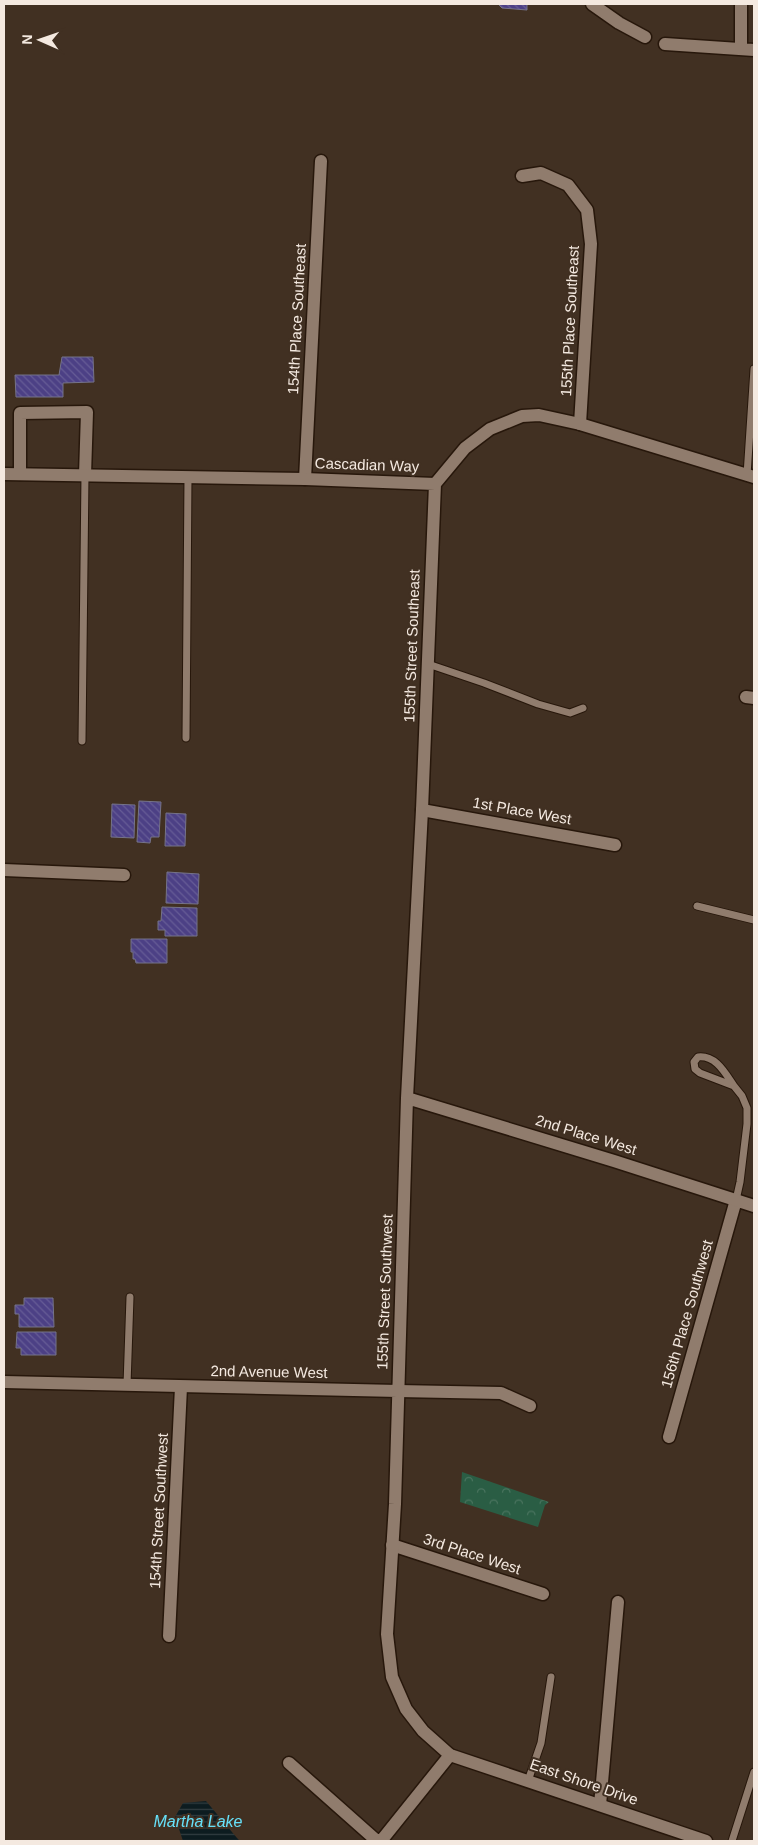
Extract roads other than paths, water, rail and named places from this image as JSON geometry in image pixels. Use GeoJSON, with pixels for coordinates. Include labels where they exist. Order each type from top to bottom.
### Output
{"type":"FeatureCollection","features":[{"type":"Feature","properties":{"kind":"street"},"geometry":{"type":"LineString","coordinates":[[592,4],[619,23],[645,37]]}},
{"type":"Feature","properties":{"kind":"street"},"geometry":{"type":"LineString","coordinates":[[741,4],[741,48]]}},
{"type":"Feature","properties":{"kind":"street"},"geometry":{"type":"LineString","coordinates":[[665,44],[754,50]]}},
{"type":"Feature","properties":{"kind":"street","name":"154th Place Southeast"},"geometry":{"type":"LineString","coordinates":[[305,479],[321,161]]}},
{"type":"Feature","properties":{"kind":"street","name":"155th Place Southeast"},"geometry":{"type":"LineString","coordinates":[[522,176],[541,173],[568,185],[587,210],[591,244],[580,424]]}},
{"type":"Feature","properties":{"kind":"street"},"geometry":{"type":"LineString","coordinates":[[20,474],[20,413],[87,412],[85,475]]}},
{"type":"Feature","properties":{"kind":"street","name":"Cascadian Way"},"geometry":{"type":"LineString","coordinates":[[4,474],[305,479],[436,484],[465,448],[490,429],[522,416],[539,415],[580,424],[751,476]]}},
{"type":"Feature","properties":{"kind":"street","name":"155th Street Southeast"},"geometry":{"type":"LineString","coordinates":[[422,810],[436,484]]}},
{"type":"Feature","properties":{"kind":"street","name":"1st Place West"},"geometry":{"type":"LineString","coordinates":[[422,810],[615,845]]}},
{"type":"Feature","properties":{"kind":"street","name":"155th Street Southwest"},"geometry":{"type":"LineString","coordinates":[[422,810],[407,1098],[395,1504],[387,1634],[392,1677],[406,1709],[423,1731],[450,1755]]}},
{"type":"Feature","properties":{"kind":"street"},"geometry":{"type":"LineString","coordinates":[[4,870],[124,875]]}},
{"type":"Feature","properties":{"kind":"street","name":"2nd Place West"},"geometry":{"type":"LineString","coordinates":[[407,1098],[614,1160],[754,1206]]}},
{"type":"Feature","properties":{"kind":"street","name":"156th Place Southwest"},"geometry":{"type":"LineString","coordinates":[[669,1437],[736,1200]]}},
{"type":"Feature","properties":{"kind":"street","name":"2nd Avenue West"},"geometry":{"type":"LineString","coordinates":[[4,1382],[501,1393],[530,1406]]}},
{"type":"Feature","properties":{"kind":"street","name":"154th Street Southwest"},"geometry":{"type":"LineString","coordinates":[[169,1636],[181,1387]]}},
{"type":"Feature","properties":{"kind":"street","name":"3rd Place West"},"geometry":{"type":"LineString","coordinates":[[392,1545],[543,1594]]}},
{"type":"Feature","properties":{"kind":"street"},"geometry":{"type":"LineString","coordinates":[[600,1805],[618,1602]]}},
{"type":"Feature","properties":{"kind":"street"},"geometry":{"type":"LineString","coordinates":[[289,1763],[379,1841],[450,1755]]}},
{"type":"Feature","properties":{"kind":"street","name":"East Shore Drive"},"geometry":{"type":"LineString","coordinates":[[450,1755],[706,1841]]}},
{"type":"Feature","properties":{"kind":"lane"},"geometry":{"type":"LineString","coordinates":[[751,476],[754,369]]}},
{"type":"Feature","properties":{"kind":"lane"},"geometry":{"type":"LineString","coordinates":[[82,741],[85,475]]}},
{"type":"Feature","properties":{"kind":"lane"},"geometry":{"type":"LineString","coordinates":[[186,738],[188,477]]}},
{"type":"Feature","properties":{"kind":"lane"},"geometry":{"type":"LineString","coordinates":[[428,664],[538,704],[570,713],[583,708]]}},
{"type":"Feature","properties":{"kind":"lane"},"geometry":{"type":"LineString","coordinates":[[697,906],[754,920]]}},
{"type":"Feature","properties":{"kind":"lane"},"geometry":{"type":"LineString","coordinates":[[734,1086],[700,1073],[696,1069],[694,1062],[698,1057],[712,1058],[742,1096],[747,1108],[740,1182],[736,1200]]}},
{"type":"Feature","properties":{"kind":"lane"},"geometry":{"type":"LineString","coordinates":[[127,1385],[130,1297]]}},
{"type":"Feature","properties":{"kind":"lane"},"geometry":{"type":"LineString","coordinates":[[528,1781],[541,1743],[551,1677]]}},
{"type":"Feature","properties":{"kind":"lane"},"geometry":{"type":"LineString","coordinates":[[732,1841],[754,1772]]}},
{"type":"Feature","properties":{"kind":"water","name":"Martha Lake"},"geometry":{"type":"Polygon","coordinates":[[[206,1801],[240,1841],[183,1841],[175,1817],[183,1803],[206,1801]]]}}]}
